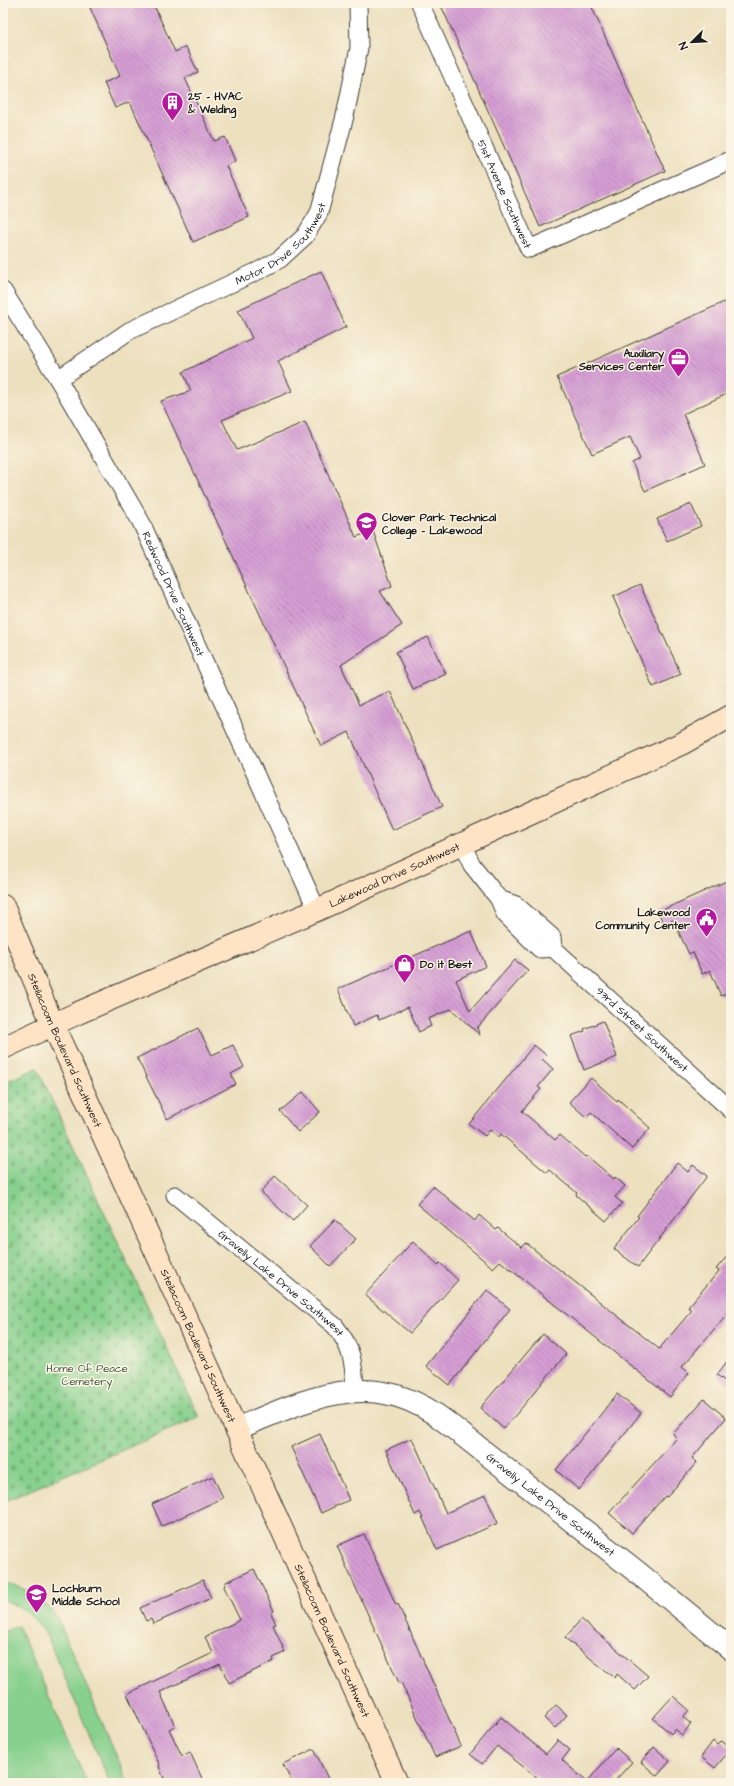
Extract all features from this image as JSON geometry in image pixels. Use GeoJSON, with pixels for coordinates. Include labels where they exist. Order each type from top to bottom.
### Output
{"type":"FeatureCollection","features":[{"type":"Feature","properties":{"kind":"main road","name":"Lakewood Drive Southwest"},"geometry":{"type":"LineString","coordinates":[[3,1048],[317,910],[462,844],[683,742],[731,716]]}},
{"type":"Feature","properties":{"kind":"main road","name":"Steilacoom Boulevard Southwest"},"geometry":{"type":"LineString","coordinates":[[3,906],[54,1025],[397,1783]]}},
{"type":"Feature","properties":{"kind":"street","name":"Motor Drive Southwest"},"geometry":{"type":"LineString","coordinates":[[58,379],[129,331],[260,270],[280,259],[305,236],[319,213],[345,116],[359,48],[358,3]]}},
{"type":"Feature","properties":{"kind":"street","name":"51st Avenue Southwest"},"geometry":{"type":"LineString","coordinates":[[420,3],[529,250],[731,160]]}},
{"type":"Feature","properties":{"kind":"street","name":"Redwood Drive Southwest"},"geometry":{"type":"LineString","coordinates":[[3,291],[58,379],[141,522],[317,910]]}},
{"type":"Feature","properties":{"kind":"street","name":"93rd Street Southwest"},"geometry":{"type":"LineString","coordinates":[[462,844],[472,865],[499,899],[506,914],[540,949],[553,948],[731,1110]]}},
{"type":"Feature","properties":{"kind":"street","name":"Gravelly Lake Drive Southwest"},"geometry":{"type":"LineString","coordinates":[[175,1195],[334,1326],[349,1346],[354,1367],[355,1390]]}},
{"type":"Feature","properties":{"kind":"street","name":"Gravelly Lake Drive Southwest"},"geometry":{"type":"LineString","coordinates":[[236,1429],[306,1401],[332,1393],[355,1390],[378,1392],[420,1404],[438,1416],[637,1572],[731,1649]]}},
{"type":"Feature","properties":{"kind":"green space","name":"Home Of Peace Cemetery"},"geometry":{"type":"Polygon","coordinates":[[[37,1068],[199,1417],[3,1502],[3,1083],[37,1068]]]}},
{"type":"Feature","properties":{"kind":"green space"},"geometry":{"type":"Polygon","coordinates":[[[3,1582],[19,1587],[33,1594],[57,1617],[128,1783],[110,1783],[47,1636],[34,1618],[23,1609],[3,1600],[3,1582]]]}},
{"type":"Feature","properties":{"kind":"green space"},"geometry":{"type":"Polygon","coordinates":[[[18,1626],[87,1783],[3,1783],[3,1632],[18,1626]]]}},
{"type":"Feature","properties":{"kind":"building","name":"25 - HVAC & Welding"},"geometry":{"type":"Polygon","coordinates":[[[88,3],[153,3],[175,52],[186,47],[198,72],[185,78],[214,141],[225,137],[235,161],[226,166],[249,217],[193,242],[130,102],[115,108],[104,83],[120,76],[88,3]]]}},
{"type":"Feature","properties":{"kind":"building"},"geometry":{"type":"Polygon","coordinates":[[[440,3],[590,3],[665,171],[540,227],[440,3]]]}},
{"type":"Feature","properties":{"kind":"building"},"geometry":{"type":"Polygon","coordinates":[[[321,271],[346,327],[278,361],[292,391],[222,420],[237,450],[305,422],[356,537],[373,531],[392,586],[380,591],[402,625],[341,665],[359,705],[390,691],[442,807],[392,830],[349,732],[321,746],[161,401],[191,391],[183,372],[252,338],[238,310],[321,271]]]}},
{"type":"Feature","properties":{"kind":"building"},"geometry":{"type":"Polygon","coordinates":[[[731,299],[731,392],[683,414],[705,464],[645,491],[632,463],[640,459],[630,437],[592,454],[557,377],[731,299]]]}},
{"type":"Feature","properties":{"kind":"building"},"geometry":{"type":"Polygon","coordinates":[[[691,504],[701,526],[667,541],[657,519],[691,504]]]}},
{"type":"Feature","properties":{"kind":"building"},"geometry":{"type":"Polygon","coordinates":[[[640,585],[681,674],[653,687],[613,597],[640,585]]]}},
{"type":"Feature","properties":{"kind":"building"},"geometry":{"type":"Polygon","coordinates":[[[428,637],[446,674],[413,689],[396,652],[428,637]]]}},
{"type":"Feature","properties":{"kind":"building","name":"Lakewood Community Center"},"geometry":{"type":"Polygon","coordinates":[[[731,879],[731,991],[721,996],[710,970],[702,974],[693,952],[689,954],[673,920],[664,924],[658,912],[731,879]]]}},
{"type":"Feature","properties":{"kind":"building","name":"Do it Best"},"geometry":{"type":"Polygon","coordinates":[[[471,931],[486,966],[456,980],[470,1011],[515,960],[528,970],[477,1028],[480,1035],[451,1009],[428,1019],[431,1026],[419,1032],[408,1007],[379,1020],[377,1015],[353,1026],[338,989],[471,931]]]}},
{"type":"Feature","properties":{"kind":"building"},"geometry":{"type":"Polygon","coordinates":[[[603,1021],[617,1057],[584,1070],[571,1036],[585,1031],[584,1029],[603,1021]]]}},
{"type":"Feature","properties":{"kind":"building"},"geometry":{"type":"Polygon","coordinates":[[[198,1028],[212,1055],[233,1045],[244,1067],[231,1074],[236,1084],[167,1119],[137,1058],[198,1028]]]}},
{"type":"Feature","properties":{"kind":"building"},"geometry":{"type":"Polygon","coordinates":[[[534,1045],[546,1055],[542,1059],[553,1069],[538,1087],[541,1089],[522,1111],[555,1140],[560,1135],[585,1157],[587,1156],[614,1179],[615,1177],[625,1186],[615,1197],[622,1203],[606,1221],[550,1170],[547,1173],[501,1134],[499,1137],[490,1130],[485,1136],[469,1124],[534,1045]]]}},
{"type":"Feature","properties":{"kind":"building"},"geometry":{"type":"Polygon","coordinates":[[[591,1078],[617,1101],[618,1099],[650,1128],[632,1149],[591,1112],[586,1117],[569,1102],[591,1078]]]}},
{"type":"Feature","properties":{"kind":"building"},"geometry":{"type":"Polygon","coordinates":[[[303,1092],[320,1112],[298,1132],[280,1111],[303,1092]]]}},
{"type":"Feature","properties":{"kind":"building"},"geometry":{"type":"Polygon","coordinates":[[[677,1163],[688,1172],[693,1165],[707,1176],[638,1267],[614,1249],[639,1217],[637,1216],[677,1163]]]}},
{"type":"Feature","properties":{"kind":"building"},"geometry":{"type":"Polygon","coordinates":[[[275,1176],[307,1205],[293,1221],[261,1192],[275,1176]]]}},
{"type":"Feature","properties":{"kind":"building"},"geometry":{"type":"Polygon","coordinates":[[[433,1186],[475,1221],[479,1215],[496,1230],[498,1228],[522,1248],[526,1243],[659,1349],[692,1310],[688,1307],[719,1271],[716,1269],[731,1252],[731,1309],[682,1367],[689,1373],[670,1397],[500,1261],[493,1268],[417,1204],[433,1186]]]}},
{"type":"Feature","properties":{"kind":"building"},"geometry":{"type":"Polygon","coordinates":[[[335,1220],[356,1239],[330,1266],[310,1246],[335,1220]]]}},
{"type":"Feature","properties":{"kind":"building"},"geometry":{"type":"Polygon","coordinates":[[[413,1241],[438,1265],[440,1263],[458,1280],[410,1333],[365,1295],[413,1241]]]}},
{"type":"Feature","properties":{"kind":"building"},"geometry":{"type":"Polygon","coordinates":[[[487,1290],[510,1309],[450,1385],[426,1366],[487,1290]]]}},
{"type":"Feature","properties":{"kind":"building"},"geometry":{"type":"Polygon","coordinates":[[[543,1334],[566,1354],[504,1429],[480,1408],[543,1334]]]}},
{"type":"Feature","properties":{"kind":"building"},"geometry":{"type":"Polygon","coordinates":[[[731,1356],[731,1386],[717,1375],[731,1356]]]}},
{"type":"Feature","properties":{"kind":"building"},"geometry":{"type":"Polygon","coordinates":[[[617,1394],[641,1413],[579,1490],[556,1470],[617,1394]]]}},
{"type":"Feature","properties":{"kind":"building"},"geometry":{"type":"Polygon","coordinates":[[[704,1399],[726,1418],[692,1458],[697,1462],[667,1497],[665,1496],[632,1533],[609,1513],[677,1438],[673,1434],[704,1399]]]}},
{"type":"Feature","properties":{"kind":"building"},"geometry":{"type":"Polygon","coordinates":[[[320,1434],[349,1500],[321,1513],[291,1447],[320,1434]]]}},
{"type":"Feature","properties":{"kind":"building"},"geometry":{"type":"Polygon","coordinates":[[[412,1438],[446,1513],[485,1495],[498,1523],[437,1550],[420,1512],[415,1515],[386,1450],[412,1438]]]}},
{"type":"Feature","properties":{"kind":"building"},"geometry":{"type":"Polygon","coordinates":[[[213,1476],[223,1498],[162,1526],[152,1504],[213,1476]]]}},
{"type":"Feature","properties":{"kind":"building"},"geometry":{"type":"Polygon","coordinates":[[[364,1534],[396,1605],[398,1604],[461,1746],[435,1757],[401,1682],[399,1683],[337,1546],[364,1534]]]}},
{"type":"Feature","properties":{"kind":"building"},"geometry":{"type":"Polygon","coordinates":[[[254,1569],[274,1611],[271,1613],[276,1624],[273,1625],[285,1652],[273,1658],[274,1661],[229,1683],[220,1664],[160,1692],[175,1726],[169,1729],[182,1756],[190,1752],[204,1783],[166,1783],[159,1767],[160,1766],[127,1694],[213,1653],[205,1637],[240,1620],[224,1587],[226,1582],[254,1569]]]}},
{"type":"Feature","properties":{"kind":"building"},"geometry":{"type":"Polygon","coordinates":[[[203,1580],[211,1598],[153,1624],[151,1619],[146,1621],[140,1608],[203,1580]]]}},
{"type":"Feature","properties":{"kind":"building"},"geometry":{"type":"Polygon","coordinates":[[[581,1619],[648,1676],[635,1690],[617,1674],[615,1678],[565,1638],[581,1619]]]}},
{"type":"Feature","properties":{"kind":"building"},"geometry":{"type":"Polygon","coordinates":[[[673,1696],[689,1710],[683,1717],[691,1724],[682,1735],[675,1729],[671,1734],[653,1718],[673,1696]]]}},
{"type":"Feature","properties":{"kind":"building"},"geometry":{"type":"Polygon","coordinates":[[[556,1705],[567,1715],[555,1728],[544,1718],[556,1705]]]}},
{"type":"Feature","properties":{"kind":"building"},"geometry":{"type":"Polygon","coordinates":[[[501,1717],[546,1754],[558,1740],[570,1750],[562,1760],[587,1782],[616,1748],[632,1762],[613,1783],[544,1783],[497,1746],[482,1764],[470,1754],[501,1717]]]}},
{"type":"Feature","properties":{"kind":"building"},"geometry":{"type":"Polygon","coordinates":[[[713,1741],[718,1745],[722,1741],[731,1749],[715,1768],[701,1757],[713,1741]]]}},
{"type":"Feature","properties":{"kind":"building"},"geometry":{"type":"Polygon","coordinates":[[[654,1747],[670,1761],[657,1776],[641,1762],[654,1747]]]}},
{"type":"Feature","properties":{"kind":"building"},"geometry":{"type":"Polygon","coordinates":[[[314,1749],[330,1783],[292,1783],[283,1764],[314,1749]]]}},
{"type":"Feature","properties":{"kind":"place","name":"25 - HVAC & Welding"},"geometry":{"type":"Point","coordinates":[172,122]}},
{"type":"Feature","properties":{"kind":"place","name":"Auxiliary Services Center"},"geometry":{"type":"Point","coordinates":[679,378]}},
{"type":"Feature","properties":{"kind":"place","name":"Clover Park Technical College - Lakewood"},"geometry":{"type":"Point","coordinates":[367,542]}},
{"type":"Feature","properties":{"kind":"place","name":"Lakewood Community Center"},"geometry":{"type":"Point","coordinates":[706,938]}},
{"type":"Feature","properties":{"kind":"place","name":"Do it Best"},"geometry":{"type":"Point","coordinates":[404,984]}},
{"type":"Feature","properties":{"kind":"place","name":"Lochburn Middle School"},"geometry":{"type":"Point","coordinates":[37,1614]}}]}
